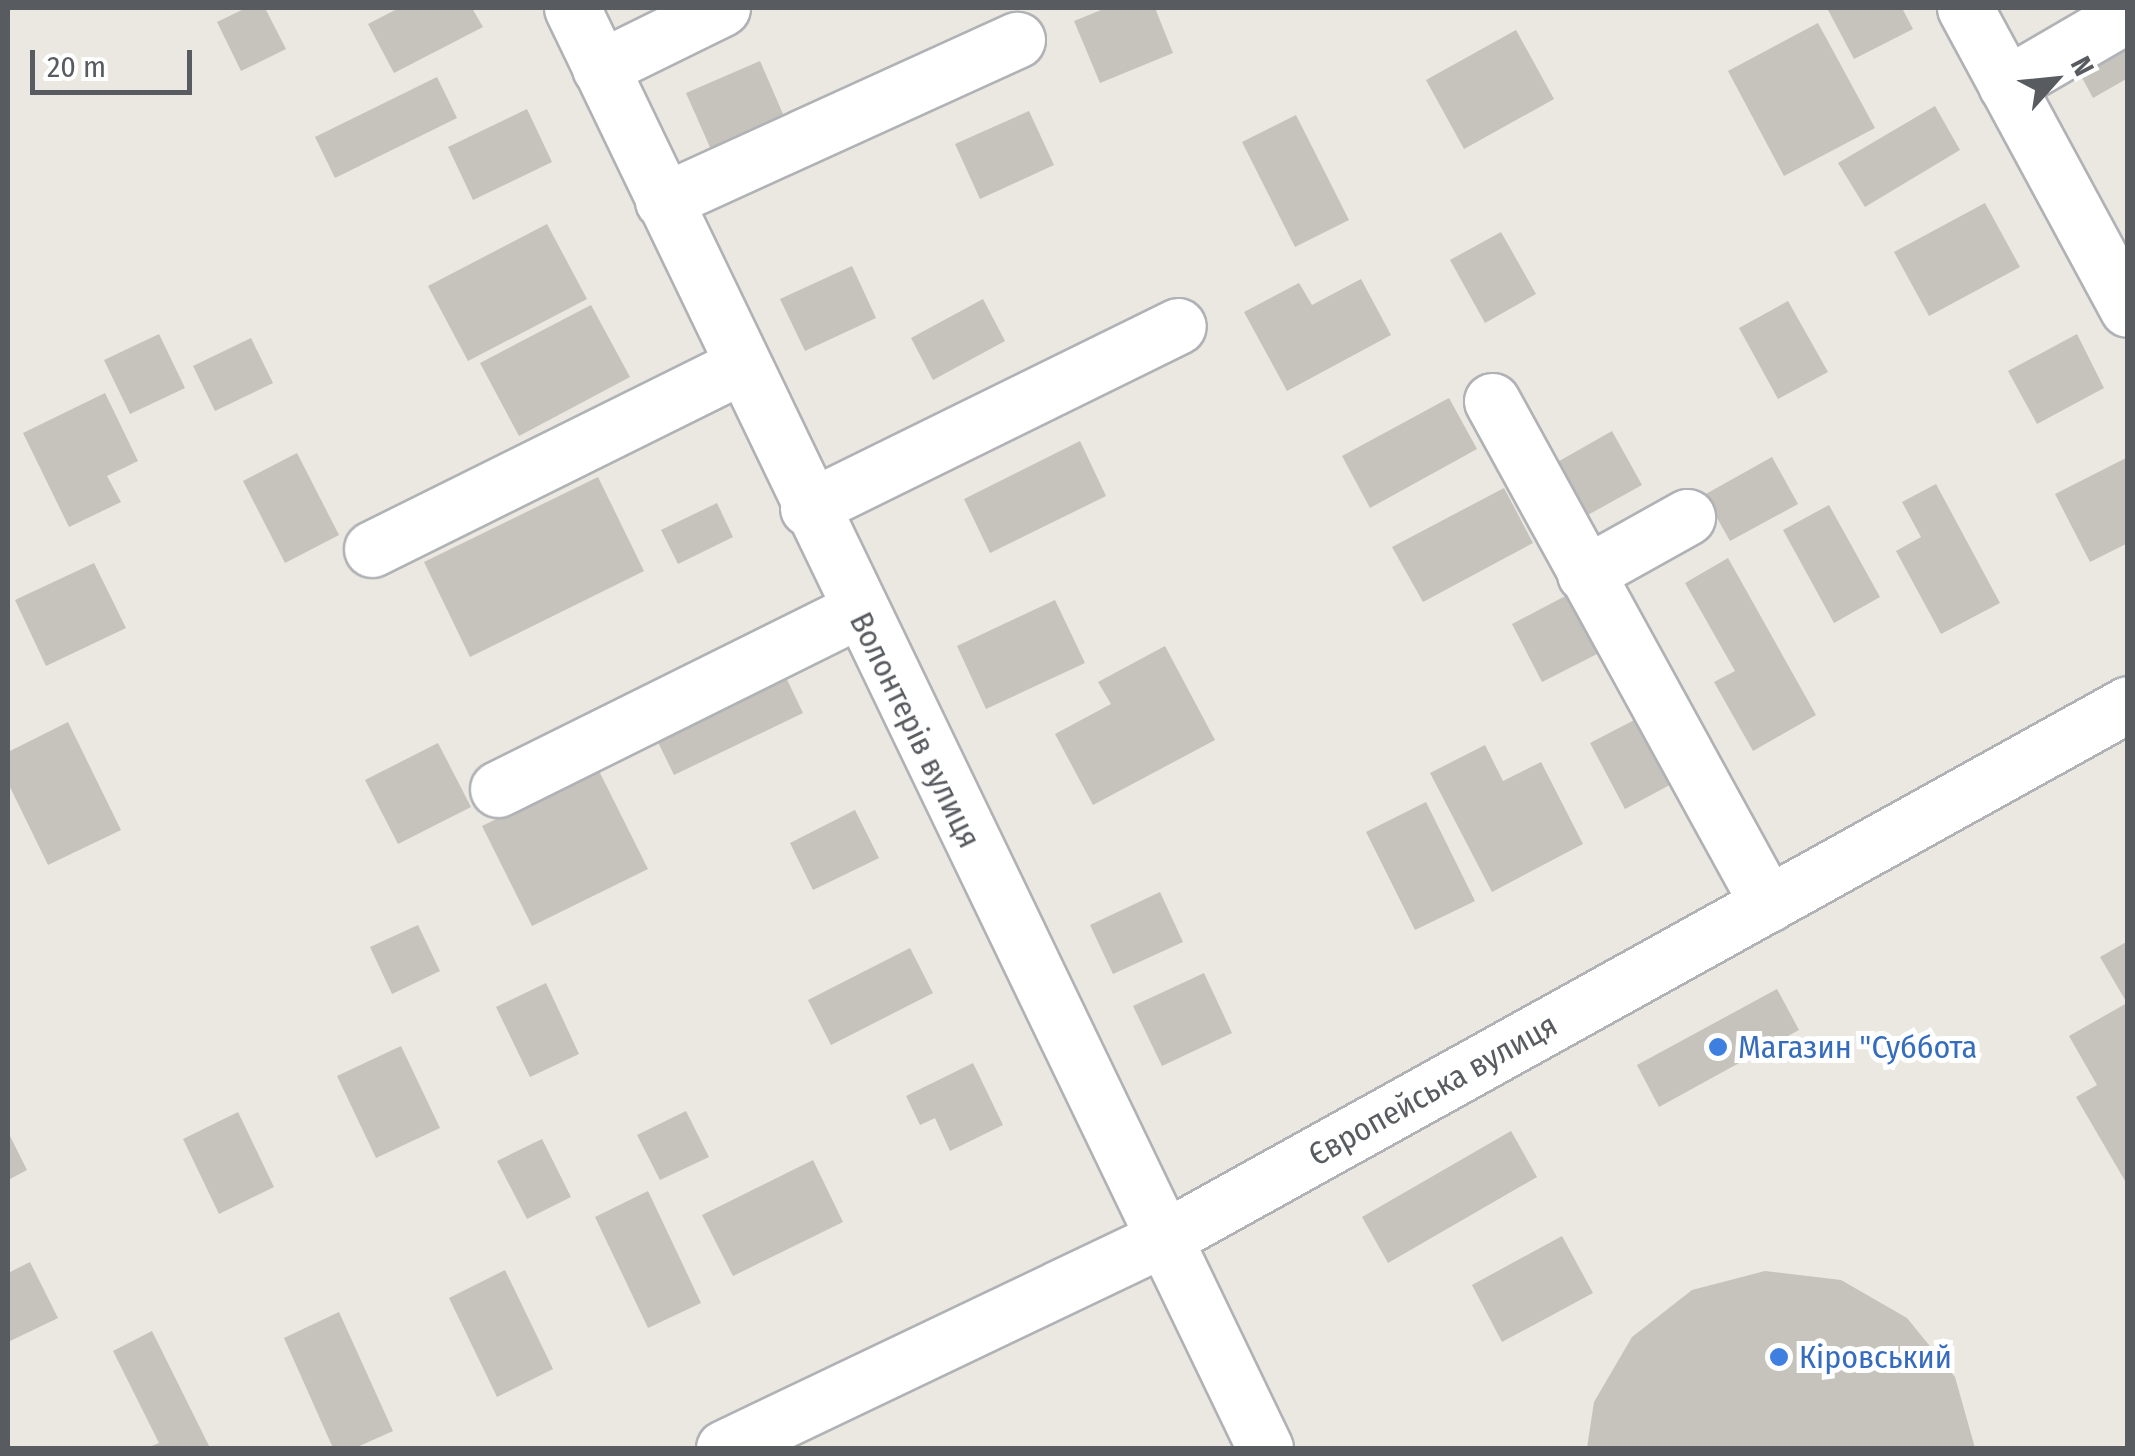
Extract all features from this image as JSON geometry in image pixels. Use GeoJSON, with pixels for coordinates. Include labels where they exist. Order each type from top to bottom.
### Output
{"type":"FeatureCollection","features":[{"type":"Feature","properties":{"kind":"street","name":"Волонтерів вулиця"},"geometry":{"type":"LineString","coordinates":[[572,8],[856,611],[1264,1448]]}},
{"type":"Feature","properties":{"kind":"street"},"geometry":{"type":"LineString","coordinates":[[600,68],[722,8]]}},
{"type":"Feature","properties":{"kind":"street"},"geometry":{"type":"LineString","coordinates":[[1964,8],[2128,309]]}},
{"type":"Feature","properties":{"kind":"street"},"geometry":{"type":"LineString","coordinates":[[2006,85],[2128,14]]}},
{"type":"Feature","properties":{"kind":"street"},"geometry":{"type":"LineString","coordinates":[[663,201],[1017,40]]}},
{"type":"Feature","properties":{"kind":"street"},"geometry":{"type":"LineString","coordinates":[[808,508],[1178,326]]}},
{"type":"Feature","properties":{"kind":"street"},"geometry":{"type":"LineString","coordinates":[[372,549],[741,366]]}},
{"type":"Feature","properties":{"kind":"street"},"geometry":{"type":"LineString","coordinates":[[1492,400],[1768,904]]}},
{"type":"Feature","properties":{"kind":"street"},"geometry":{"type":"LineString","coordinates":[[1585,574],[1687,518]]}},
{"type":"Feature","properties":{"kind":"street"},"geometry":{"type":"LineString","coordinates":[[498,789],[856,611]]}},
{"type":"Feature","properties":{"kind":"street","name":"Європейська вулиця"},"geometry":{"type":"LineString","coordinates":[[724,1448],[1163,1238],[2128,704]]}},
{"type":"Feature","properties":{"kind":"building"},"geometry":{"type":"Polygon","coordinates":[[[246,8],[265,8],[286,49],[241,71],[217,22],[246,8]]]}},
{"type":"Feature","properties":{"kind":"building"},"geometry":{"type":"Polygon","coordinates":[[[399,8],[472,8],[483,27],[394,73],[368,24],[399,8]]]}},
{"type":"Feature","properties":{"kind":"building"},"geometry":{"type":"Polygon","coordinates":[[[1106,8],[1155,8],[1173,53],[1100,83],[1074,21],[1106,8]]]}},
{"type":"Feature","properties":{"kind":"building"},"geometry":{"type":"Polygon","coordinates":[[[1827,8],[1902,8],[1913,29],[1854,59],[1827,8]]]}},
{"type":"Feature","properties":{"kind":"building"},"geometry":{"type":"Polygon","coordinates":[[[1818,23],[1875,128],[1784,176],[1728,71],[1818,23]]]}},
{"type":"Feature","properties":{"kind":"building"},"geometry":{"type":"Polygon","coordinates":[[[1516,30],[1554,99],[1464,149],[1426,80],[1516,30]]]}},
{"type":"Feature","properties":{"kind":"building"},"geometry":{"type":"Polygon","coordinates":[[[2128,32],[2128,78],[2093,98],[2074,63],[2128,32]]]}},
{"type":"Feature","properties":{"kind":"building"},"geometry":{"type":"Polygon","coordinates":[[[760,61],[786,121],[713,154],[686,93],[760,61]]]}},
{"type":"Feature","properties":{"kind":"building"},"geometry":{"type":"Polygon","coordinates":[[[437,77],[457,118],[335,178],[315,137],[437,77]]]}},
{"type":"Feature","properties":{"kind":"building"},"geometry":{"type":"Polygon","coordinates":[[[1935,106],[1960,150],[1865,207],[1838,163],[1935,106]]]}},
{"type":"Feature","properties":{"kind":"building"},"geometry":{"type":"Polygon","coordinates":[[[527,109],[552,162],[473,200],[448,147],[527,109]]]}},
{"type":"Feature","properties":{"kind":"building"},"geometry":{"type":"Polygon","coordinates":[[[1029,111],[1054,165],[980,199],[955,144],[1029,111]]]}},
{"type":"Feature","properties":{"kind":"building"},"geometry":{"type":"Polygon","coordinates":[[[1296,115],[1349,220],[1295,247],[1242,142],[1296,115]]]}},
{"type":"Feature","properties":{"kind":"building"},"geometry":{"type":"Polygon","coordinates":[[[1985,203],[2020,267],[1929,316],[1894,252],[1985,203]]]}},
{"type":"Feature","properties":{"kind":"building"},"geometry":{"type":"Polygon","coordinates":[[[547,224],[587,299],[468,361],[428,286],[547,224]]]}},
{"type":"Feature","properties":{"kind":"building"},"geometry":{"type":"Polygon","coordinates":[[[1501,232],[1536,294],[1485,323],[1450,260],[1501,232]]]}},
{"type":"Feature","properties":{"kind":"building"},"geometry":{"type":"Polygon","coordinates":[[[852,266],[876,318],[805,351],[780,299],[852,266]]]}},
{"type":"Feature","properties":{"kind":"building"},"geometry":{"type":"Polygon","coordinates":[[[1361,279],[1391,335],[1287,391],[1244,312],[1299,283],[1312,305],[1361,279]]]}},
{"type":"Feature","properties":{"kind":"building"},"geometry":{"type":"Polygon","coordinates":[[[983,299],[1005,341],[933,380],[911,338],[983,299]]]}},
{"type":"Feature","properties":{"kind":"building"},"geometry":{"type":"Polygon","coordinates":[[[1788,301],[1828,372],[1778,399],[1739,328],[1788,301]]]}},
{"type":"Feature","properties":{"kind":"building"},"geometry":{"type":"Polygon","coordinates":[[[591,305],[630,377],[519,436],[480,363],[591,305]]]}},
{"type":"Feature","properties":{"kind":"building"},"geometry":{"type":"Polygon","coordinates":[[[159,334],[185,388],[130,414],[104,360],[159,334]]]}},
{"type":"Feature","properties":{"kind":"building"},"geometry":{"type":"Polygon","coordinates":[[[2077,334],[2104,388],[2037,424],[2008,371],[2077,334]]]}},
{"type":"Feature","properties":{"kind":"building"},"geometry":{"type":"Polygon","coordinates":[[[251,338],[273,383],[215,411],[193,366],[251,338]]]}},
{"type":"Feature","properties":{"kind":"building"},"geometry":{"type":"Polygon","coordinates":[[[105,393],[138,461],[107,476],[121,502],[69,527],[23,433],[105,393]]]}},
{"type":"Feature","properties":{"kind":"building"},"geometry":{"type":"Polygon","coordinates":[[[1449,398],[1477,449],[1370,508],[1342,456],[1449,398]]]}},
{"type":"Feature","properties":{"kind":"building"},"geometry":{"type":"Polygon","coordinates":[[[1612,431],[1642,485],[1577,521],[1547,468],[1612,431]]]}},
{"type":"Feature","properties":{"kind":"building"},"geometry":{"type":"Polygon","coordinates":[[[1080,441],[1106,496],[990,553],[964,499],[1080,441]]]}},
{"type":"Feature","properties":{"kind":"building"},"geometry":{"type":"Polygon","coordinates":[[[297,453],[339,535],[285,563],[243,481],[297,453]]]}},
{"type":"Feature","properties":{"kind":"building"},"geometry":{"type":"Polygon","coordinates":[[[1772,457],[1798,504],[1730,541],[1704,495],[1772,457]]]}},
{"type":"Feature","properties":{"kind":"building"},"geometry":{"type":"Polygon","coordinates":[[[2128,457],[2128,543],[2090,562],[2055,494],[2128,457]]]}},
{"type":"Feature","properties":{"kind":"building"},"geometry":{"type":"Polygon","coordinates":[[[598,477],[644,571],[470,657],[424,562],[598,477]]]}},
{"type":"Feature","properties":{"kind":"building"},"geometry":{"type":"Polygon","coordinates":[[[1936,484],[2000,603],[1941,634],[1896,551],[1921,537],[1902,502],[1936,484]]]}},
{"type":"Feature","properties":{"kind":"building"},"geometry":{"type":"Polygon","coordinates":[[[1504,488],[1533,543],[1423,602],[1392,547],[1504,488]]]}},
{"type":"Feature","properties":{"kind":"building"},"geometry":{"type":"Polygon","coordinates":[[[717,503],[733,537],[678,564],[661,530],[717,503]]]}},
{"type":"Feature","properties":{"kind":"building"},"geometry":{"type":"Polygon","coordinates":[[[1829,505],[1880,597],[1834,623],[1783,530],[1829,505]]]}},
{"type":"Feature","properties":{"kind":"building"},"geometry":{"type":"Polygon","coordinates":[[[1728,558],[1816,715],[1753,751],[1714,682],[1735,671],[1685,583],[1728,558]]]}},
{"type":"Feature","properties":{"kind":"building"},"geometry":{"type":"Polygon","coordinates":[[[94,563],[126,628],[46,666],[15,600],[94,563]]]}},
{"type":"Feature","properties":{"kind":"building"},"geometry":{"type":"Polygon","coordinates":[[[1573,592],[1603,651],[1542,682],[1512,624],[1573,592]]]}},
{"type":"Feature","properties":{"kind":"building"},"geometry":{"type":"Polygon","coordinates":[[[1055,600],[1085,663],[986,709],[957,646],[1055,600]]]}},
{"type":"Feature","properties":{"kind":"building"},"geometry":{"type":"Polygon","coordinates":[[[1165,646],[1215,740],[1093,805],[1055,734],[1111,704],[1098,682],[1165,646]]]}},
{"type":"Feature","properties":{"kind":"building"},"geometry":{"type":"Polygon","coordinates":[[[781,667],[803,713],[674,775],[652,730],[781,667]]]}},
{"type":"Feature","properties":{"kind":"building"},"geometry":{"type":"Polygon","coordinates":[[[1644,715],[1679,780],[1625,809],[1590,743],[1644,715]]]}},
{"type":"Feature","properties":{"kind":"building"},"geometry":{"type":"Polygon","coordinates":[[[68,722],[121,830],[48,865],[8,783],[8,752],[68,722]]]}},
{"type":"Feature","properties":{"kind":"building"},"geometry":{"type":"Polygon","coordinates":[[[438,743],[471,807],[398,844],[365,780],[438,743]]]}},
{"type":"Feature","properties":{"kind":"building"},"geometry":{"type":"Polygon","coordinates":[[[1485,745],[1503,781],[1541,762],[1583,844],[1492,892],[1430,773],[1485,745]]]}},
{"type":"Feature","properties":{"kind":"building"},"geometry":{"type":"Polygon","coordinates":[[[598,769],[648,869],[532,926],[482,826],[598,769]]]}},
{"type":"Feature","properties":{"kind":"building"},"geometry":{"type":"Polygon","coordinates":[[[1426,802],[1475,901],[1415,930],[1366,832],[1426,802]]]}},
{"type":"Feature","properties":{"kind":"building"},"geometry":{"type":"Polygon","coordinates":[[[855,810],[879,858],[813,890],[790,843],[855,810]]]}},
{"type":"Feature","properties":{"kind":"building"},"geometry":{"type":"Polygon","coordinates":[[[1160,892],[1183,942],[1113,974],[1090,925],[1160,892]]]}},
{"type":"Feature","properties":{"kind":"building"},"geometry":{"type":"Polygon","coordinates":[[[418,925],[440,971],[392,994],[370,947],[418,925]]]}},
{"type":"Feature","properties":{"kind":"building"},"geometry":{"type":"Polygon","coordinates":[[[2128,941],[2128,1186],[2076,1097],[2097,1085],[2069,1036],[2127,1003],[2100,957],[2128,941]]]}},
{"type":"Feature","properties":{"kind":"building"},"geometry":{"type":"Polygon","coordinates":[[[910,948],[933,993],[831,1045],[808,1000],[910,948]]]}},
{"type":"Feature","properties":{"kind":"building"},"geometry":{"type":"Polygon","coordinates":[[[1204,973],[1232,1033],[1162,1066],[1133,1006],[1204,973]]]}},
{"type":"Feature","properties":{"kind":"building"},"geometry":{"type":"Polygon","coordinates":[[[546,983],[579,1054],[530,1077],[496,1007],[546,983]]]}},
{"type":"Feature","properties":{"kind":"building","name":"Магазин \"Суббота"},"geometry":{"type":"Polygon","coordinates":[[[1777,989],[1799,1030],[1659,1107],[1637,1065],[1777,989]]]}},
{"type":"Feature","properties":{"kind":"building"},"geometry":{"type":"Polygon","coordinates":[[[401,1046],[440,1128],[376,1158],[337,1076],[401,1046]]]}},
{"type":"Feature","properties":{"kind":"building"},"geometry":{"type":"Polygon","coordinates":[[[973,1063],[1003,1125],[950,1151],[935,1118],[920,1125],[906,1096],[973,1063]]]}},
{"type":"Feature","properties":{"kind":"building"},"geometry":{"type":"Polygon","coordinates":[[[686,1111],[709,1157],[660,1180],[637,1135],[686,1111]]]}},
{"type":"Feature","properties":{"kind":"building"},"geometry":{"type":"Polygon","coordinates":[[[238,1112],[274,1187],[219,1214],[183,1139],[238,1112]]]}},
{"type":"Feature","properties":{"kind":"building"},"geometry":{"type":"Polygon","coordinates":[[[1511,1131],[1537,1177],[1388,1263],[1362,1217],[1511,1131]]]}},
{"type":"Feature","properties":{"kind":"building"},"geometry":{"type":"Polygon","coordinates":[[[8,1132],[27,1170],[8,1180],[8,1132]]]}},
{"type":"Feature","properties":{"kind":"building"},"geometry":{"type":"Polygon","coordinates":[[[542,1139],[571,1197],[527,1219],[497,1161],[542,1139]]]}},
{"type":"Feature","properties":{"kind":"building"},"geometry":{"type":"Polygon","coordinates":[[[813,1160],[843,1222],[733,1276],[702,1215],[813,1160]]]}},
{"type":"Feature","properties":{"kind":"building"},"geometry":{"type":"Polygon","coordinates":[[[648,1191],[701,1303],[648,1328],[595,1217],[648,1191]]]}},
{"type":"Feature","properties":{"kind":"building"},"geometry":{"type":"Polygon","coordinates":[[[1562,1236],[1593,1293],[1502,1342],[1472,1285],[1562,1236]]]}},
{"type":"Feature","properties":{"kind":"building"},"geometry":{"type":"Polygon","coordinates":[[[30,1262],[58,1318],[8,1342],[8,1273],[30,1262]]]}},
{"type":"Feature","properties":{"kind":"building"},"geometry":{"type":"Polygon","coordinates":[[[505,1270],[553,1369],[497,1397],[449,1298],[505,1270]]]}},
{"type":"Feature","properties":{"kind":"building","name":"Кіровський"},"geometry":{"type":"Polygon","coordinates":[[[1765,1271],[1841,1280],[1907,1318],[1955,1377],[1975,1448],[1587,1448],[1594,1402],[1632,1337],[1692,1290],[1765,1271]]]}},
{"type":"Feature","properties":{"kind":"building"},"geometry":{"type":"Polygon","coordinates":[[[339,1312],[393,1431],[355,1448],[333,1448],[284,1338],[339,1312]]]}},
{"type":"Feature","properties":{"kind":"building"},"geometry":{"type":"Polygon","coordinates":[[[152,1331],[210,1448],[147,1448],[159,1443],[113,1351],[152,1331]]]}},
{"type":"Feature","properties":{"kind":"place","name":"Магазин \"Суббота"},"geometry":{"type":"Point","coordinates":[1718,1047]}},
{"type":"Feature","properties":{"kind":"place","name":"Кіровський"},"geometry":{"type":"Point","coordinates":[1779,1357]}}]}
